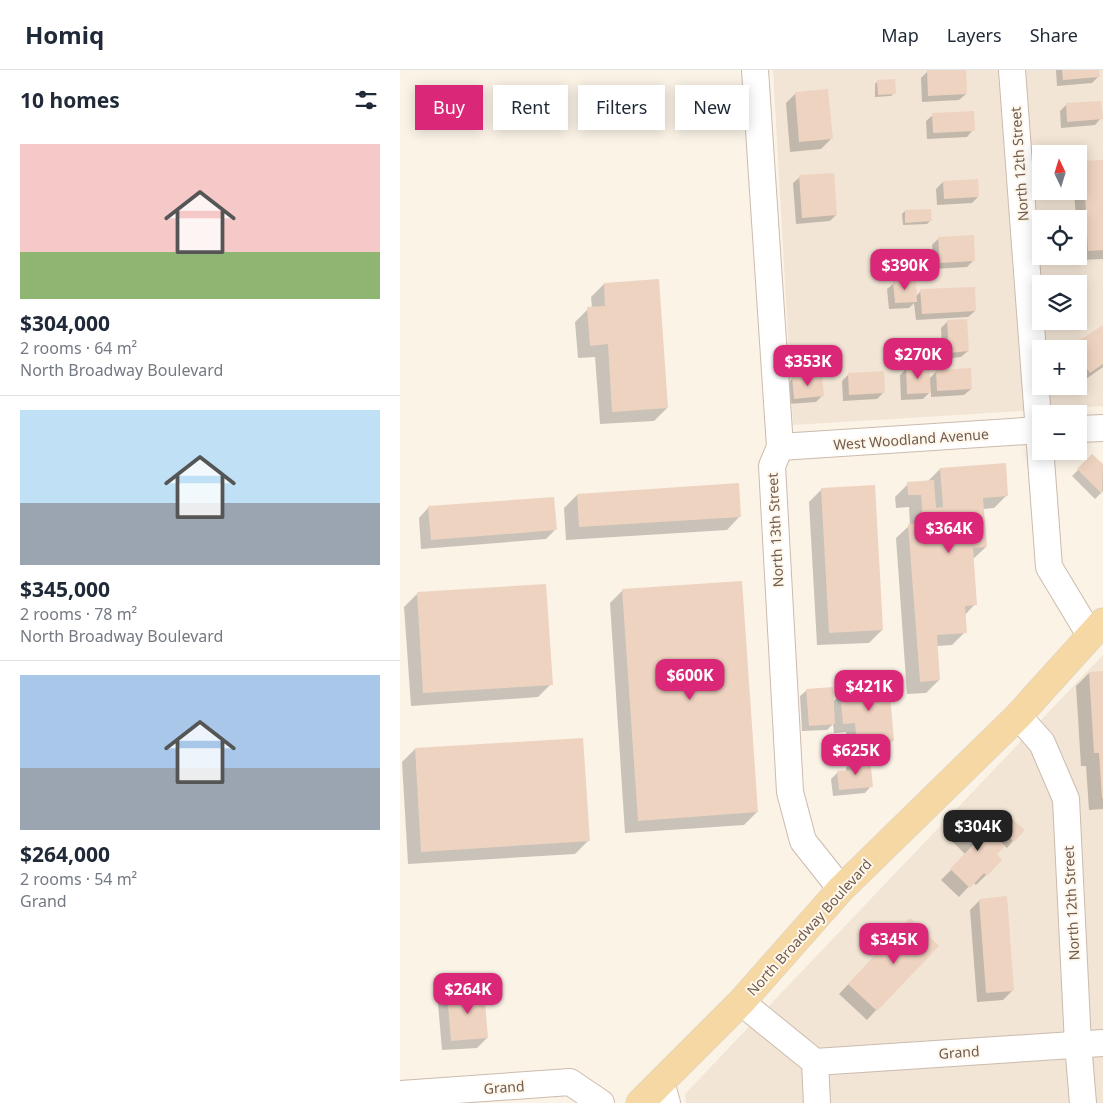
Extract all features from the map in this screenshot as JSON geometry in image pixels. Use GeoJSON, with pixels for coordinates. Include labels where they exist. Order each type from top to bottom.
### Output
{"type":"FeatureCollection","features":[{"type":"Feature","properties":{"kind":"main road","name":"North Broadway Boulevard"},"geometry":{"type":"LineString","coordinates":[[640,1103],[664,1092],[841,889],[1018,716],[1097,628]]}},
{"type":"Feature","properties":{"kind":"street","name":"North 13th Street"},"geometry":{"type":"LineString","coordinates":[[754,70],[780,447],[772,466],[790,792],[804,841],[841,889]]}},
{"type":"Feature","properties":{"kind":"street","name":"North 12th Street"},"geometry":{"type":"LineString","coordinates":[[1012,70],[1038,405]]}},
{"type":"Feature","properties":{"kind":"street"},"geometry":{"type":"LineString","coordinates":[[1087,429],[1103,428]]}},
{"type":"Feature","properties":{"kind":"street","name":"West Woodland Avenue"},"geometry":{"type":"LineString","coordinates":[[780,447],[1032,431]]}},
{"type":"Feature","properties":{"kind":"street","name":"North 12th Street"},"geometry":{"type":"LineString","coordinates":[[1042,460],[1049,567],[1097,628]]}},
{"type":"Feature","properties":{"kind":"street","name":"North 12th Street"},"geometry":{"type":"LineString","coordinates":[[1018,716],[1042,743],[1066,799],[1090,1044],[1083,1103]]}},
{"type":"Feature","properties":{"kind":"street"},"geometry":{"type":"LineString","coordinates":[[741,1002],[815,1062],[817,1103]]}},
{"type":"Feature","properties":{"kind":"street","name":"Grand"},"geometry":{"type":"LineString","coordinates":[[815,1062],[1090,1044]]}},
{"type":"Feature","properties":{"kind":"street","name":"Grand"},"geometry":{"type":"LineString","coordinates":[[400,1094],[570,1082],[602,1103]]}},
{"type":"Feature","properties":{"kind":"shaded area"},"geometry":{"type":"Polygon","coordinates":[[[773,70],[1103,70],[1103,406],[1032,405],[1032,410],[793,425],[773,70]]]}},
{"type":"Feature","properties":{"kind":"shaded area"},"geometry":{"type":"Polygon","coordinates":[[[1103,655],[1103,1103],[686,1103],[685,1094],[1103,655]]]}},
{"type":"Feature","properties":{"kind":"building"},"geometry":{"type":"Polygon","coordinates":[[[927,70],[966,70],[967,94],[928,96],[927,70]]]}},
{"type":"Feature","properties":{"kind":"building"},"geometry":{"type":"Polygon","coordinates":[[[1062,70],[1099,70],[1100,77],[1063,80],[1062,70]]]}},
{"type":"Feature","properties":{"kind":"building"},"geometry":{"type":"Polygon","coordinates":[[[895,79],[896,94],[878,95],[877,80],[895,79]]]}},
{"type":"Feature","properties":{"kind":"building"},"geometry":{"type":"Polygon","coordinates":[[[828,89],[833,139],[799,142],[795,92],[828,89]]]}},
{"type":"Feature","properties":{"kind":"building"},"geometry":{"type":"Polygon","coordinates":[[[1101,101],[1103,119],[1067,122],[1066,103],[1101,101]]]}},
{"type":"Feature","properties":{"kind":"building"},"geometry":{"type":"Polygon","coordinates":[[[974,111],[975,131],[933,133],[932,113],[974,111]]]}},
{"type":"Feature","properties":{"kind":"building"},"geometry":{"type":"Polygon","coordinates":[[[1103,160],[1103,250],[1088,251],[1085,200],[1088,200],[1088,161],[1103,160]]]}},
{"type":"Feature","properties":{"kind":"building"},"geometry":{"type":"Polygon","coordinates":[[[834,173],[837,215],[802,218],[799,175],[834,173]]]}},
{"type":"Feature","properties":{"kind":"building"},"geometry":{"type":"Polygon","coordinates":[[[978,179],[979,197],[944,199],[943,181],[978,179]]]}},
{"type":"Feature","properties":{"kind":"building"},"geometry":{"type":"Polygon","coordinates":[[[931,209],[932,221],[905,223],[905,210],[931,209]]]}},
{"type":"Feature","properties":{"kind":"building"},"geometry":{"type":"Polygon","coordinates":[[[974,235],[975,261],[940,263],[938,237],[974,235]]]}},
{"type":"Feature","properties":{"kind":"building"},"geometry":{"type":"Polygon","coordinates":[[[930,255],[931,272],[912,273],[911,256],[930,255]]]}},
{"type":"Feature","properties":{"kind":"building"},"geometry":{"type":"Polygon","coordinates":[[[659,279],[668,408],[612,412],[608,344],[590,346],[587,307],[605,306],[604,283],[659,279]]]}},
{"type":"Feature","properties":{"kind":"building"},"geometry":{"type":"Polygon","coordinates":[[[916,280],[917,302],[895,303],[893,281],[916,280]]]}},
{"type":"Feature","properties":{"kind":"building"},"geometry":{"type":"Polygon","coordinates":[[[975,287],[976,311],[922,314],[920,289],[975,287]]]}},
{"type":"Feature","properties":{"kind":"building"},"geometry":{"type":"Polygon","coordinates":[[[967,319],[969,351],[949,353],[947,320],[967,319]]]}},
{"type":"Feature","properties":{"kind":"building"},"geometry":{"type":"Polygon","coordinates":[[[1103,325],[1103,364],[1090,373],[1087,369],[1087,340],[1080,340],[1103,325]]]}},
{"type":"Feature","properties":{"kind":"building"},"geometry":{"type":"Polygon","coordinates":[[[929,366],[931,393],[907,394],[906,367],[929,366]]]}},
{"type":"Feature","properties":{"kind":"building"},"geometry":{"type":"Polygon","coordinates":[[[971,368],[972,389],[937,391],[936,370],[971,368]]]}},
{"type":"Feature","properties":{"kind":"building"},"geometry":{"type":"Polygon","coordinates":[[[884,371],[885,393],[849,395],[848,373],[884,371]]]}},
{"type":"Feature","properties":{"kind":"building"},"geometry":{"type":"Polygon","coordinates":[[[822,375],[824,396],[794,399],[792,377],[822,375]]]}},
{"type":"Feature","properties":{"kind":"building"},"geometry":{"type":"Polygon","coordinates":[[[1092,454],[1103,464],[1102,494],[1077,469],[1092,454]]]}},
{"type":"Feature","properties":{"kind":"building"},"geometry":{"type":"Polygon","coordinates":[[[1006,463],[1008,496],[983,498],[987,547],[973,548],[977,605],[965,606],[967,633],[937,635],[940,680],[920,682],[908,524],[923,523],[921,495],[908,495],[907,482],[934,480],[936,508],[943,507],[940,468],[1006,463]]]}},
{"type":"Feature","properties":{"kind":"building"},"geometry":{"type":"Polygon","coordinates":[[[739,483],[741,517],[579,527],[577,494],[739,483]]]}},
{"type":"Feature","properties":{"kind":"building"},"geometry":{"type":"Polygon","coordinates":[[[875,485],[883,630],[829,633],[821,488],[875,485]]]}},
{"type":"Feature","properties":{"kind":"building"},"geometry":{"type":"Polygon","coordinates":[[[554,497],[557,530],[431,540],[428,506],[554,497]]]}},
{"type":"Feature","properties":{"kind":"building"},"geometry":{"type":"Polygon","coordinates":[[[742,581],[758,812],[638,821],[622,589],[742,581]]]}},
{"type":"Feature","properties":{"kind":"building"},"geometry":{"type":"Polygon","coordinates":[[[546,584],[553,685],[423,693],[417,592],[546,584]]]}},
{"type":"Feature","properties":{"kind":"building"},"geometry":{"type":"Polygon","coordinates":[[[1103,671],[1102,798],[1099,753],[1094,753],[1089,672],[1103,671]]]}},
{"type":"Feature","properties":{"kind":"building"},"geometry":{"type":"Polygon","coordinates":[[[889,682],[894,741],[857,744],[855,723],[843,724],[840,692],[854,691],[854,685],[889,682]]]}},
{"type":"Feature","properties":{"kind":"building"},"geometry":{"type":"Polygon","coordinates":[[[833,687],[835,724],[809,726],[806,689],[833,687]]]}},
{"type":"Feature","properties":{"kind":"building"},"geometry":{"type":"Polygon","coordinates":[[[583,738],[590,841],[421,852],[415,748],[583,738]]]}},
{"type":"Feature","properties":{"kind":"building"},"geometry":{"type":"Polygon","coordinates":[[[870,758],[873,787],[839,790],[837,771],[853,770],[852,760],[870,758]]]}},
{"type":"Feature","properties":{"kind":"building"},"geometry":{"type":"Polygon","coordinates":[[[972,813],[1005,846],[997,854],[1002,860],[987,876],[984,873],[970,888],[950,869],[974,844],[958,828],[972,813]]]}},
{"type":"Feature","properties":{"kind":"building"},"geometry":{"type":"Polygon","coordinates":[[[1005,813],[1025,830],[1014,842],[995,824],[1005,813]]]}},
{"type":"Feature","properties":{"kind":"building"},"geometry":{"type":"Polygon","coordinates":[[[1007,896],[1014,991],[986,993],[979,899],[1007,896]]]}},
{"type":"Feature","properties":{"kind":"building"},"geometry":{"type":"Polygon","coordinates":[[[910,918],[939,946],[877,1011],[848,984],[910,918]]]}},
{"type":"Feature","properties":{"kind":"building"},"geometry":{"type":"Polygon","coordinates":[[[484,990],[488,1038],[451,1041],[447,993],[484,990]]]}}]}
